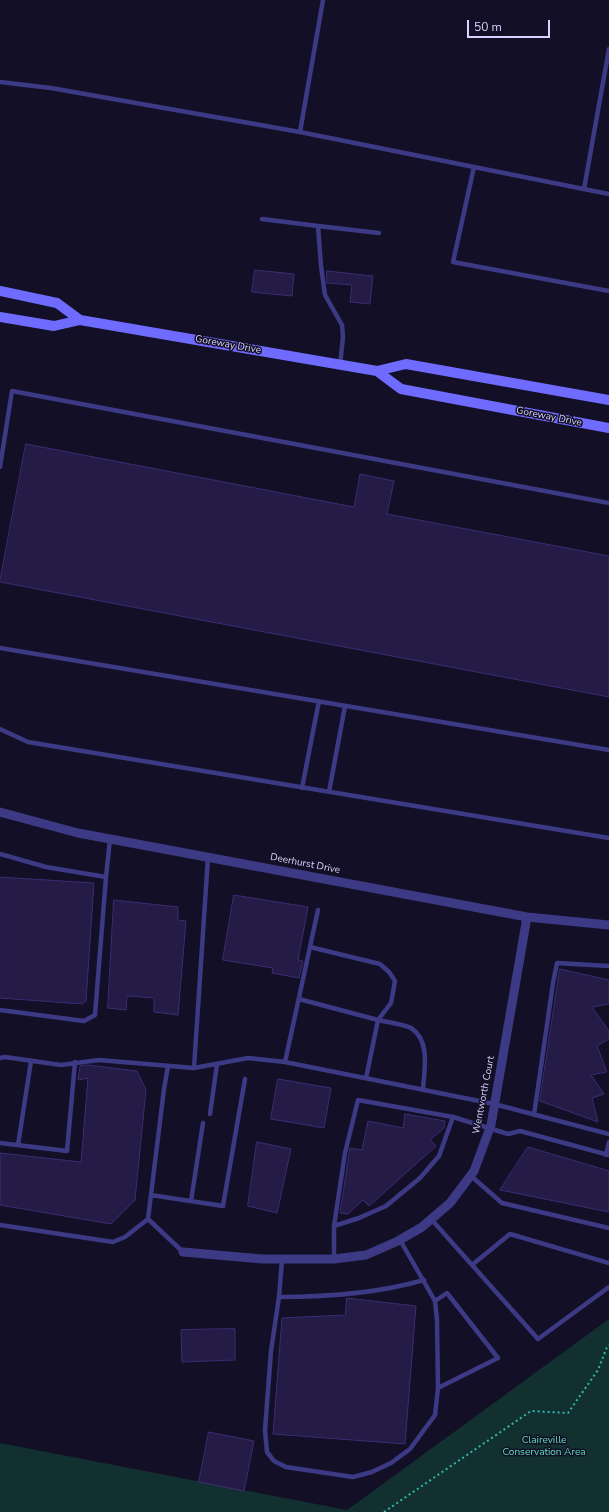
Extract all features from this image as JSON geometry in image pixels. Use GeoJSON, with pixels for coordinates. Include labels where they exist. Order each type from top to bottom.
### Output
{"type":"FeatureCollection","features":[{"type":"Feature","properties":{"kind":"main road","name":"Goreway Drive"},"geometry":{"type":"LineString","coordinates":[[0,291],[57,303],[80,320]]}},
{"type":"Feature","properties":{"kind":"main road","name":"Goreway Drive"},"geometry":{"type":"LineString","coordinates":[[0,317],[54,326],[80,320],[377,371],[406,364],[609,400]]}},
{"type":"Feature","properties":{"kind":"main road","name":"Goreway Drive"},"geometry":{"type":"LineString","coordinates":[[377,371],[401,389],[609,428]]}},
{"type":"Feature","properties":{"kind":"street","name":"Deerhurst Drive"},"geometry":{"type":"LineString","coordinates":[[0,812],[78,833],[527,917],[609,925]]}},
{"type":"Feature","properties":{"kind":"street","name":"Wentworth Court"},"geometry":{"type":"LineString","coordinates":[[183,1252],[262,1260],[334,1259],[366,1255],[400,1240],[422,1227],[450,1203],[474,1171],[490,1129],[527,917]]}},
{"type":"Feature","properties":{"kind":"lane"},"geometry":{"type":"LineString","coordinates":[[300,132],[323,0]]}},
{"type":"Feature","properties":{"kind":"lane"},"geometry":{"type":"LineString","coordinates":[[584,189],[609,49]]}},
{"type":"Feature","properties":{"kind":"lane"},"geometry":{"type":"LineString","coordinates":[[0,82],[51,88],[300,132],[609,194]]}},
{"type":"Feature","properties":{"kind":"lane"},"geometry":{"type":"LineString","coordinates":[[474,167],[453,262],[609,291]]}},
{"type":"Feature","properties":{"kind":"lane"},"geometry":{"type":"LineString","coordinates":[[262,219],[379,233]]}},
{"type":"Feature","properties":{"kind":"lane"},"geometry":{"type":"LineString","coordinates":[[318,226],[321,266],[326,295],[342,325],[343,337],[340,365]]}},
{"type":"Feature","properties":{"kind":"lane"},"geometry":{"type":"LineString","coordinates":[[0,467],[12,390],[609,503]]}},
{"type":"Feature","properties":{"kind":"lane"},"geometry":{"type":"LineString","coordinates":[[0,648],[609,750]]}},
{"type":"Feature","properties":{"kind":"lane"},"geometry":{"type":"LineString","coordinates":[[302,788],[318,701]]}},
{"type":"Feature","properties":{"kind":"lane"},"geometry":{"type":"LineString","coordinates":[[329,792],[345,706]]}},
{"type":"Feature","properties":{"kind":"lane"},"geometry":{"type":"LineString","coordinates":[[0,729],[28,742],[609,838]]}},
{"type":"Feature","properties":{"kind":"lane"},"geometry":{"type":"LineString","coordinates":[[0,1010],[84,1021],[95,1015],[110,839]]}},
{"type":"Feature","properties":{"kind":"lane"},"geometry":{"type":"LineString","coordinates":[[0,854],[46,866],[106,877]]}},
{"type":"Feature","properties":{"kind":"lane"},"geometry":{"type":"LineString","coordinates":[[194,1068],[208,857]]}},
{"type":"Feature","properties":{"kind":"lane"},"geometry":{"type":"LineString","coordinates":[[285,1062],[318,910]]}},
{"type":"Feature","properties":{"kind":"lane"},"geometry":{"type":"LineString","coordinates":[[310,948],[380,964],[389,972],[394,982],[391,1003],[378,1020],[366,1078]]}},
{"type":"Feature","properties":{"kind":"lane"},"geometry":{"type":"LineString","coordinates":[[534,1115],[557,963],[609,966]]}},
{"type":"Feature","properties":{"kind":"lane"},"geometry":{"type":"LineString","coordinates":[[298,999],[410,1028],[417,1033],[426,1050],[423,1090]]}},
{"type":"Feature","properties":{"kind":"lane"},"geometry":{"type":"LineString","coordinates":[[0,1058],[61,1065],[99,1060],[194,1068],[248,1058],[285,1062],[494,1104],[609,1134]]}},
{"type":"Feature","properties":{"kind":"lane"},"geometry":{"type":"LineString","coordinates":[[18,1145],[31,1061]]}},
{"type":"Feature","properties":{"kind":"lane"},"geometry":{"type":"LineString","coordinates":[[0,1143],[67,1151],[75,1062]]}},
{"type":"Feature","properties":{"kind":"lane"},"geometry":{"type":"LineString","coordinates":[[210,1114],[217,1064]]}},
{"type":"Feature","properties":{"kind":"lane"},"geometry":{"type":"LineString","coordinates":[[0,1225],[112,1242],[125,1237],[148,1219],[168,1066]]}},
{"type":"Feature","properties":{"kind":"lane"},"geometry":{"type":"LineString","coordinates":[[151,1195],[223,1206],[245,1079]]}},
{"type":"Feature","properties":{"kind":"lane"},"geometry":{"type":"LineString","coordinates":[[334,1259],[334,1226],[345,1152],[358,1100],[453,1117],[508,1134],[520,1131],[608,1155],[609,1142]]}},
{"type":"Feature","properties":{"kind":"lane"},"geometry":{"type":"LineString","coordinates":[[334,1226],[359,1218],[386,1206],[420,1178],[438,1156],[453,1117]]}},
{"type":"Feature","properties":{"kind":"lane"},"geometry":{"type":"LineString","coordinates":[[191,1201],[203,1123]]}},
{"type":"Feature","properties":{"kind":"lane"},"geometry":{"type":"LineString","coordinates":[[471,1176],[502,1203],[609,1228]]}},
{"type":"Feature","properties":{"kind":"lane"},"geometry":{"type":"LineString","coordinates":[[148,1219],[183,1252]]}},
{"type":"Feature","properties":{"kind":"lane"},"geometry":{"type":"LineString","coordinates":[[431,1219],[538,1339],[609,1287]]}},
{"type":"Feature","properties":{"kind":"lane"},"geometry":{"type":"LineString","coordinates":[[472,1265],[510,1234],[609,1263]]}},
{"type":"Feature","properties":{"kind":"lane"},"geometry":{"type":"LineString","coordinates":[[282,1260],[279,1297],[271,1351],[265,1430],[267,1452],[274,1461],[286,1467],[354,1477],[372,1472],[391,1463],[410,1449],[435,1415],[438,1388],[437,1320],[435,1301],[400,1240]]}},
{"type":"Feature","properties":{"kind":"lane"},"geometry":{"type":"LineString","coordinates":[[279,1297],[317,1297],[401,1287],[424,1280]]}},
{"type":"Feature","properties":{"kind":"lane"},"geometry":{"type":"LineString","coordinates":[[435,1301],[447,1292],[498,1358],[438,1388]]}},
{"type":"Feature","properties":{"kind":"path"},"geometry":{"type":"LineString","coordinates":[[384,1512],[531,1411],[568,1413],[598,1370],[609,1345]]}},
{"type":"Feature","properties":{"kind":"green space","name":"Claireville Conservation Area"},"geometry":{"type":"Polygon","coordinates":[[[609,1319],[609,1512],[0,1512],[0,1443],[347,1510],[609,1319]]]}},
{"type":"Feature","properties":{"kind":"building"},"geometry":{"type":"Polygon","coordinates":[[[255,270],[294,274],[292,296],[252,292],[255,270]]]}},
{"type":"Feature","properties":{"kind":"building"},"geometry":{"type":"Polygon","coordinates":[[[327,271],[373,276],[370,304],[350,302],[352,285],[327,283],[327,271]]]}},
{"type":"Feature","properties":{"kind":"building"},"geometry":{"type":"Polygon","coordinates":[[[26,444],[354,507],[360,474],[394,481],[387,514],[609,556],[609,697],[0,582],[26,444]]]}},
{"type":"Feature","properties":{"kind":"building"},"geometry":{"type":"Polygon","coordinates":[[[0,877],[94,883],[86,1001],[82,1004],[0,998],[0,877]]]}},
{"type":"Feature","properties":{"kind":"building"},"geometry":{"type":"Polygon","coordinates":[[[234,895],[308,907],[298,960],[303,961],[299,978],[272,973],[273,968],[223,960],[234,895]]]}},
{"type":"Feature","properties":{"kind":"building"},"geometry":{"type":"Polygon","coordinates":[[[114,900],[178,907],[178,920],[186,921],[178,1015],[154,1012],[154,998],[127,996],[126,1010],[108,1008],[114,900]]]}},
{"type":"Feature","properties":{"kind":"building"},"geometry":{"type":"Polygon","coordinates":[[[560,969],[609,980],[609,1004],[592,1007],[609,1031],[609,1039],[597,1046],[607,1072],[591,1075],[604,1094],[592,1098],[598,1122],[540,1101],[560,969]]]}},
{"type":"Feature","properties":{"kind":"building"},"geometry":{"type":"Polygon","coordinates":[[[88,1065],[137,1071],[146,1090],[135,1200],[111,1224],[0,1205],[0,1153],[81,1162],[88,1078],[78,1080],[80,1066],[88,1065]]]}},
{"type":"Feature","properties":{"kind":"building"},"geometry":{"type":"Polygon","coordinates":[[[278,1079],[331,1088],[324,1128],[271,1119],[278,1079]]]}},
{"type":"Feature","properties":{"kind":"building"},"geometry":{"type":"Polygon","coordinates":[[[405,1114],[445,1121],[444,1128],[430,1140],[436,1146],[369,1206],[363,1200],[348,1214],[340,1213],[350,1148],[362,1150],[368,1121],[403,1128],[405,1114]]]}},
{"type":"Feature","properties":{"kind":"building"},"geometry":{"type":"Polygon","coordinates":[[[257,1142],[291,1149],[277,1213],[248,1206],[257,1142]]]}},
{"type":"Feature","properties":{"kind":"building"},"geometry":{"type":"Polygon","coordinates":[[[528,1147],[609,1171],[609,1212],[500,1190],[528,1147]]]}},
{"type":"Feature","properties":{"kind":"building"},"geometry":{"type":"Polygon","coordinates":[[[347,1298],[416,1306],[405,1444],[273,1434],[282,1318],[345,1315],[347,1298]]]}},
{"type":"Feature","properties":{"kind":"building"},"geometry":{"type":"Polygon","coordinates":[[[235,1329],[235,1360],[182,1362],[181,1330],[235,1329]]]}},
{"type":"Feature","properties":{"kind":"building"},"geometry":{"type":"Polygon","coordinates":[[[209,1432],[254,1441],[244,1491],[199,1482],[209,1432]]]}}]}
